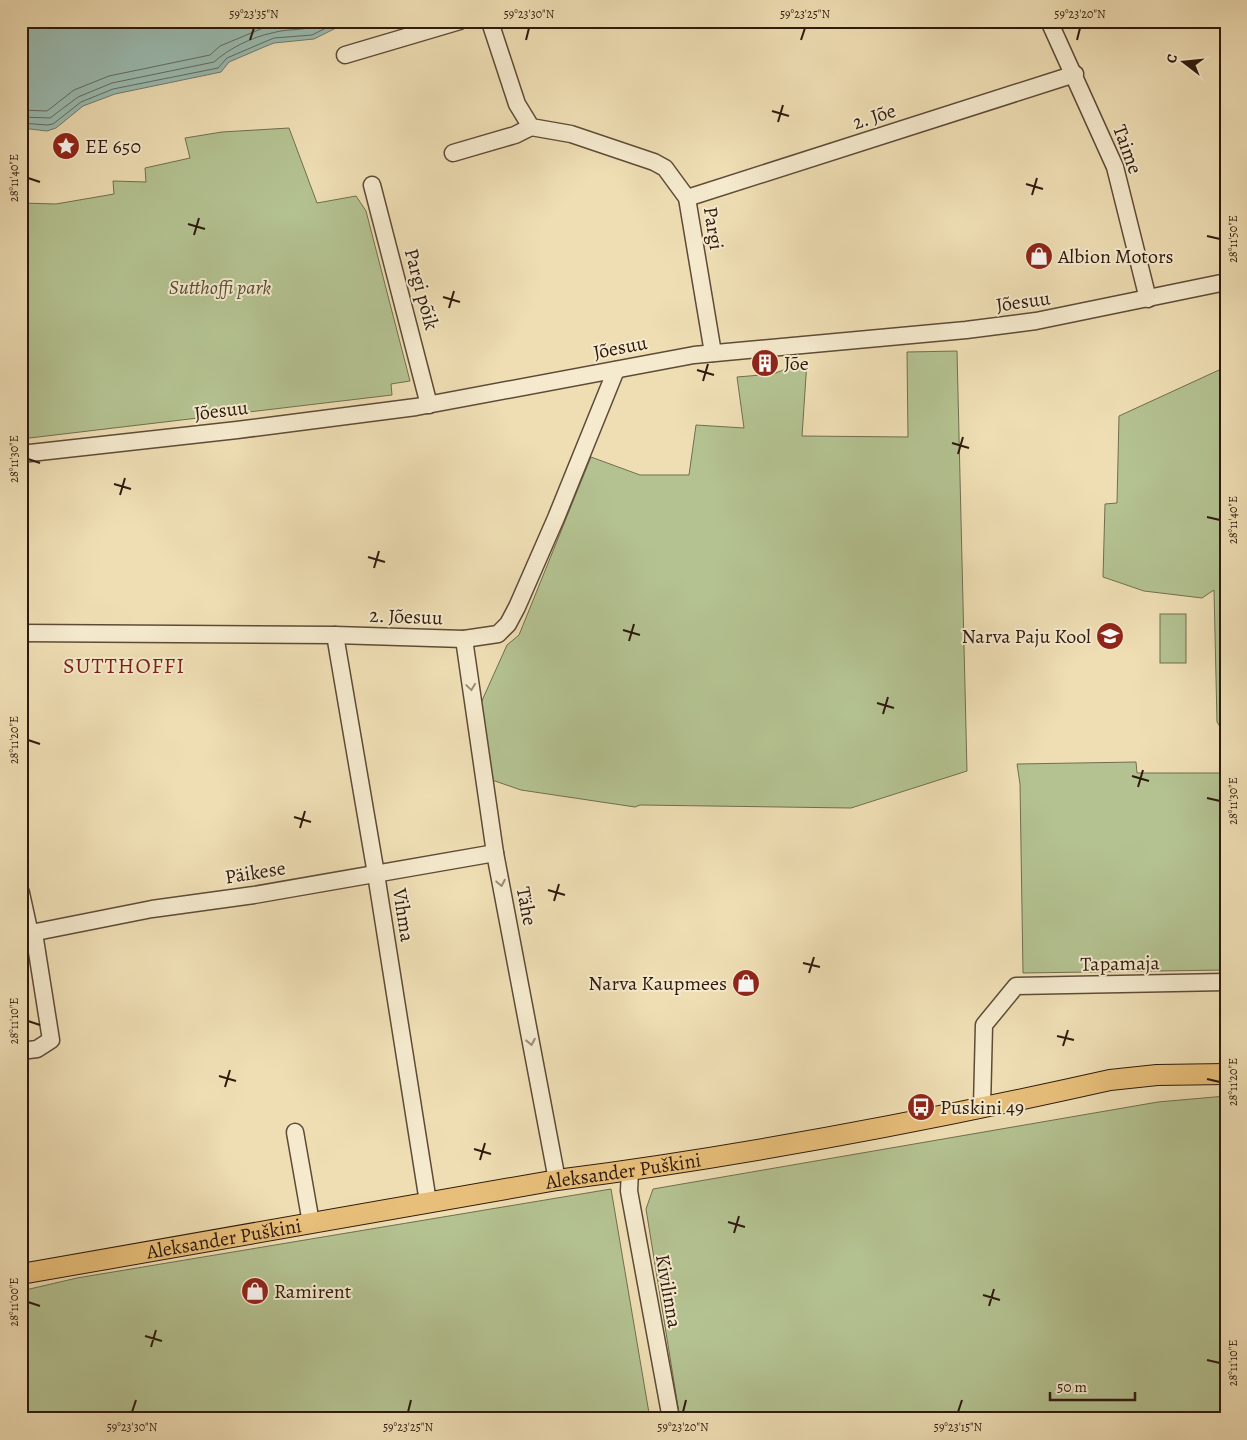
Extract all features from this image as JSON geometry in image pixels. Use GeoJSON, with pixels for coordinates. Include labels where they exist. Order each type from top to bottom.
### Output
{"type":"FeatureCollection","features":[{"type":"Feature","properties":{"kind":"main road","name":"Aleksander Puškini"},"geometry":{"type":"LineString","coordinates":[[21,1274],[557,1180],[810,1141],[1110,1080],[1157,1075],[1226,1074]]}},
{"type":"Feature","properties":{"kind":"street"},"geometry":{"type":"LineString","coordinates":[[345,55],[460,21]]}},
{"type":"Feature","properties":{"kind":"street","name":"Taime"},"geometry":{"type":"LineString","coordinates":[[1049,21],[1115,167],[1148,299]]}},
{"type":"Feature","properties":{"kind":"street"},"geometry":{"type":"LineString","coordinates":[[453,153],[515,135],[531,127],[516,104],[492,23]]}},
{"type":"Feature","properties":{"kind":"street","name":"2. Jõe"},"geometry":{"type":"LineString","coordinates":[[688,198],[1074,74]]}},
{"type":"Feature","properties":{"kind":"street","name":"Pargi"},"geometry":{"type":"LineString","coordinates":[[531,127],[571,134],[654,162],[665,168],[688,198],[713,353]]}},
{"type":"Feature","properties":{"kind":"street","name":"Pargi põik"},"geometry":{"type":"LineString","coordinates":[[372,185],[429,404]]}},
{"type":"Feature","properties":{"kind":"street","name":"Jõesuu"},"geometry":{"type":"LineString","coordinates":[[21,454],[246,429],[429,404],[713,353],[975,329],[1046,319],[1226,282]]}},
{"type":"Feature","properties":{"kind":"street","name":"2. Jõesuu"},"geometry":{"type":"LineString","coordinates":[[21,632],[335,635],[464,639],[498,634],[513,615],[556,518],[616,370]]}},
{"type":"Feature","properties":{"kind":"street","name":"Vihma"},"geometry":{"type":"LineString","coordinates":[[335,635],[376,874],[428,1202]]}},
{"type":"Feature","properties":{"kind":"street","name":"Tähe"},"geometry":{"type":"LineString","coordinates":[[464,639],[495,854],[557,1180]]}},
{"type":"Feature","properties":{"kind":"street","name":"Päikese"},"geometry":{"type":"LineString","coordinates":[[28,934],[152,909],[254,895],[495,854]]}},
{"type":"Feature","properties":{"kind":"street"},"geometry":{"type":"LineString","coordinates":[[21,893],[28,934],[52,1036],[48,1044],[37,1049],[21,1051]]}},
{"type":"Feature","properties":{"kind":"street","name":"Tapamaja"},"geometry":{"type":"LineString","coordinates":[[982,1106],[984,1025],[1016,986],[1226,982]]}},
{"type":"Feature","properties":{"kind":"street"},"geometry":{"type":"LineString","coordinates":[[295,1132],[311,1223]]}},
{"type":"Feature","properties":{"kind":"street","name":"Kivilinna"},"geometry":{"type":"LineString","coordinates":[[630,1170],[629,1191],[671,1419]]}},
{"type":"Feature","properties":{"kind":"green space","name":"Sutthoffi park"},"geometry":{"type":"Polygon","coordinates":[[[289,128],[317,203],[356,196],[366,211],[410,381],[391,384],[392,395],[21,439],[21,203],[56,204],[114,194],[113,181],[146,182],[145,168],[190,158],[185,138],[222,132],[289,128]]]}},
{"type":"Feature","properties":{"kind":"green space"},"geometry":{"type":"Polygon","coordinates":[[[957,351],[967,771],[851,808],[640,805],[635,807],[521,790],[492,780],[480,705],[507,645],[519,635],[591,457],[640,475],[689,475],[696,425],[744,428],[737,377],[773,374],[807,361],[802,436],[908,437],[907,352],[957,351]]]}},
{"type":"Feature","properties":{"kind":"green space"},"geometry":{"type":"Polygon","coordinates":[[[1219,370],[1226,374],[1226,736],[1217,722],[1214,590],[1202,598],[1144,591],[1103,577],[1105,504],[1117,503],[1119,416],[1219,370]]]}},
{"type":"Feature","properties":{"kind":"green space"},"geometry":{"type":"Polygon","coordinates":[[[1160,614],[1186,614],[1186,663],[1160,663],[1160,614]]]}},
{"type":"Feature","properties":{"kind":"green space"},"geometry":{"type":"Polygon","coordinates":[[[1136,762],[1137,773],[1226,773],[1226,970],[1023,973],[1020,784],[1017,764],[1136,762]]]}},
{"type":"Feature","properties":{"kind":"green space"},"geometry":{"type":"Polygon","coordinates":[[[1226,1096],[1226,1419],[680,1419],[646,1209],[653,1189],[1158,1102],[1226,1096]]]}},
{"type":"Feature","properties":{"kind":"green space"},"geometry":{"type":"Polygon","coordinates":[[[611,1189],[650,1419],[21,1419],[21,1291],[77,1278],[611,1189]]]}},
{"type":"Feature","properties":{"kind":"water"},"geometry":{"type":"Polygon","coordinates":[[[21,21],[350,21],[314,39],[274,43],[229,62],[221,72],[115,94],[83,106],[56,128],[47,131],[21,128],[21,21]]]}},
{"type":"Feature","properties":{"kind":"place","name":"EE 650"},"geometry":{"type":"Point","coordinates":[66,146]}},
{"type":"Feature","properties":{"kind":"place","name":"Albion Motors"},"geometry":{"type":"Point","coordinates":[1039,256]}},
{"type":"Feature","properties":{"kind":"place","name":"Jõe"},"geometry":{"type":"Point","coordinates":[765,363]}},
{"type":"Feature","properties":{"kind":"place","name":"Narva Paju Kool"},"geometry":{"type":"Point","coordinates":[1110,636]}},
{"type":"Feature","properties":{"kind":"place","name":"Narva Kaupmees"},"geometry":{"type":"Point","coordinates":[746,983]}},
{"type":"Feature","properties":{"kind":"place","name":"Puskini 49"},"geometry":{"type":"Point","coordinates":[921,1107]}},
{"type":"Feature","properties":{"kind":"place","name":"Ramirent"},"geometry":{"type":"Point","coordinates":[255,1291]}},
{"type":"Feature","properties":{"kind":"district","name":"SUTTHOFFI"},"geometry":{"type":"Point","coordinates":[124,665]}}]}
